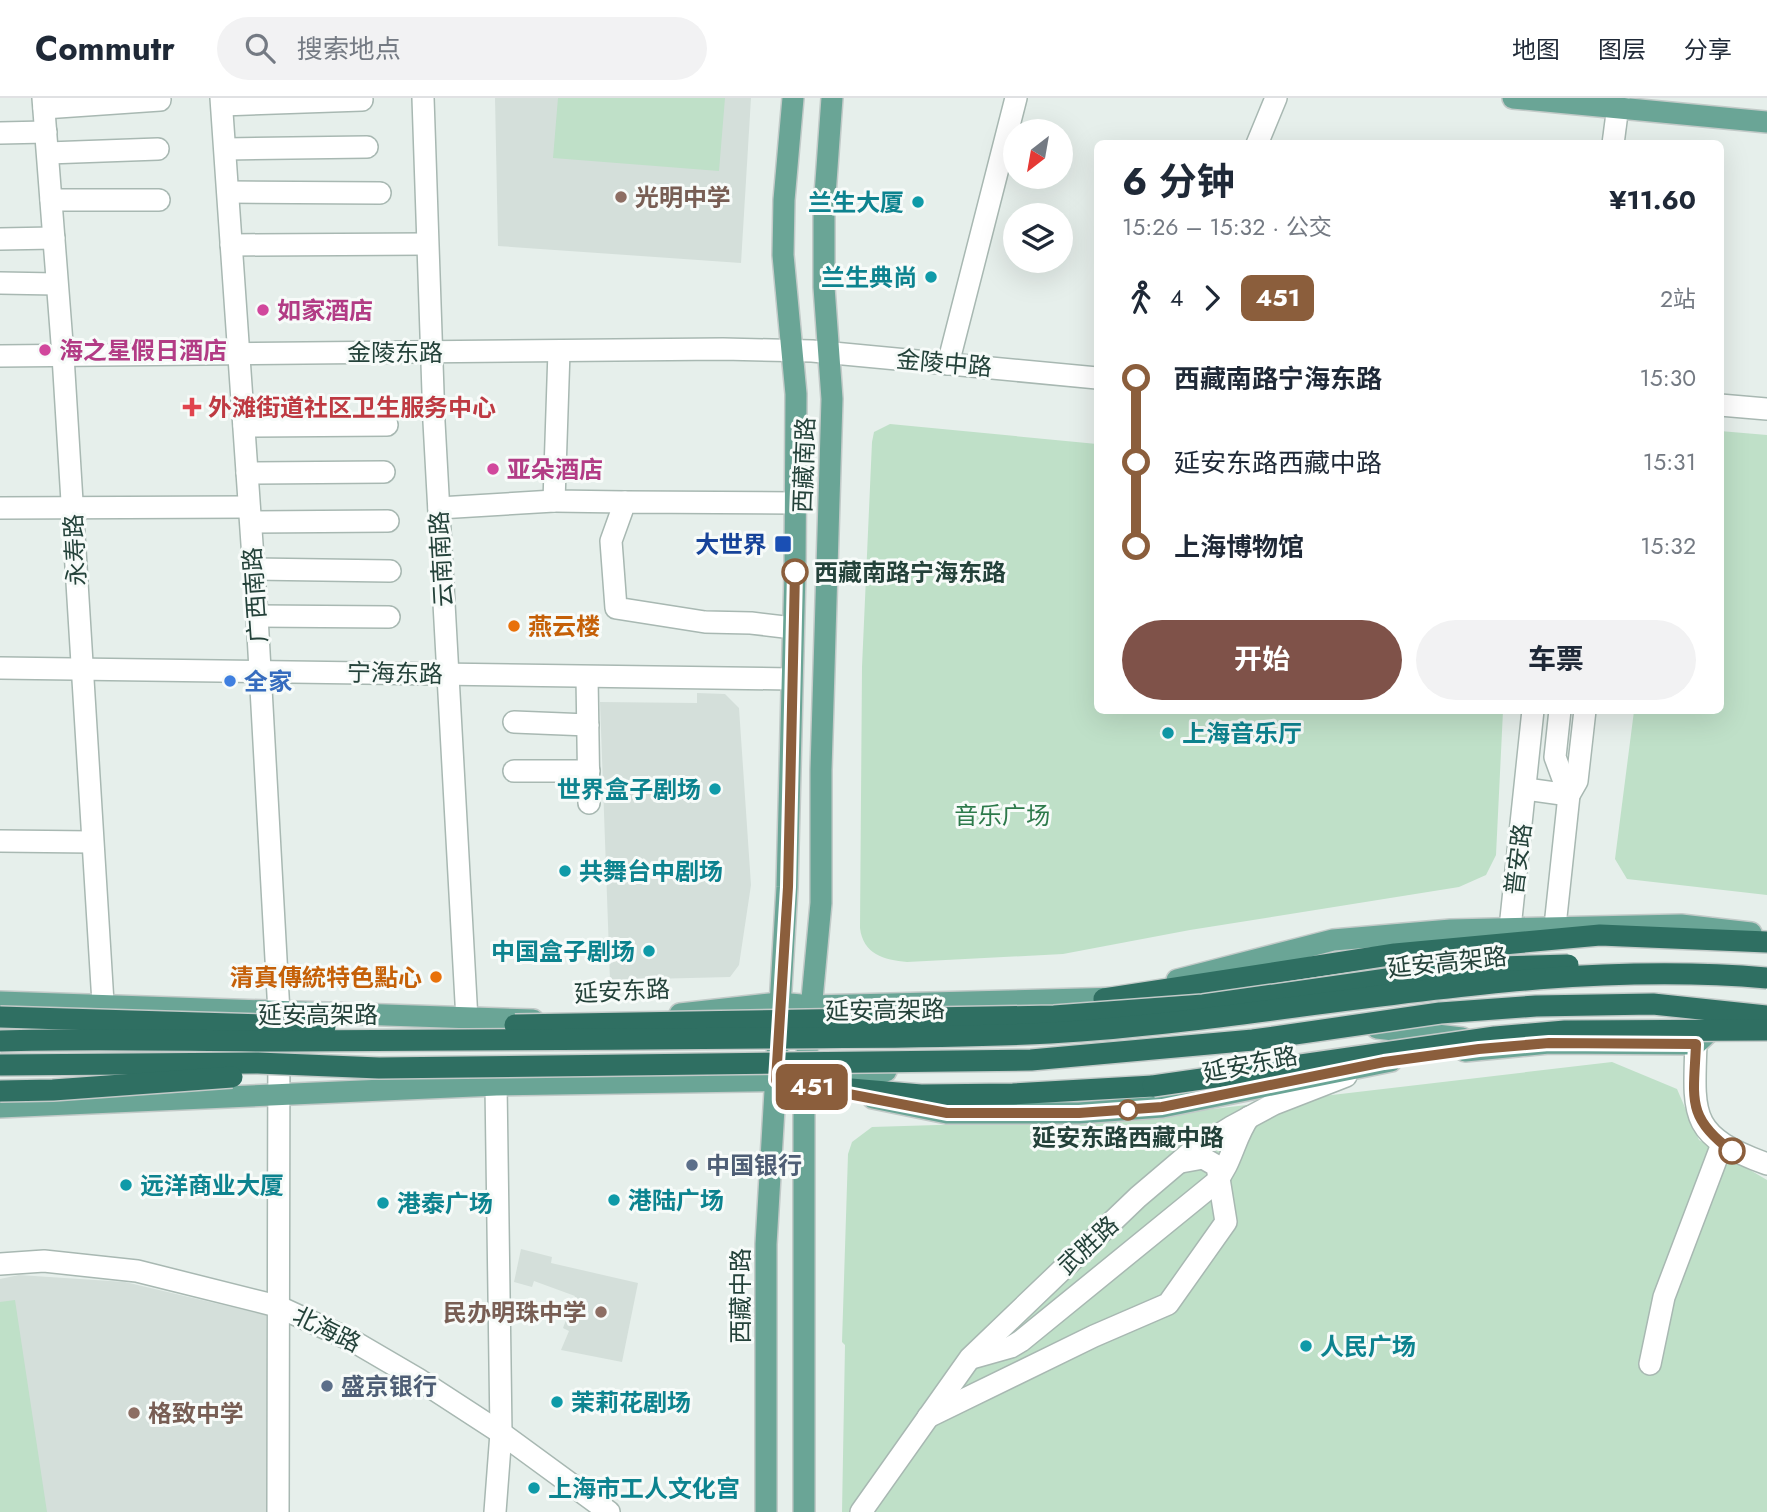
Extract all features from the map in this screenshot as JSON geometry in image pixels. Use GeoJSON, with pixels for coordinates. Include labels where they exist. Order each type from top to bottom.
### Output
{"type":"FeatureCollection","features":[{"type":"Feature","properties":{"kind":"highway"},"geometry":{"type":"LineString","coordinates":[[1104,999],[1395,954],[1600,935],[1767,942]]}},
{"type":"Feature","properties":{"kind":"highway"},"geometry":{"type":"LineString","coordinates":[[0,1017],[339,1027],[1054,1016],[1203,1005],[1464,968],[1575,965],[1633,972]]}},
{"type":"Feature","properties":{"kind":"highway","name":"延安高架路"},"geometry":{"type":"LineString","coordinates":[[0,1041],[716,1040],[989,1035],[1159,1025],[1468,983],[1586,978],[1633,972],[1700,972],[1767,977]]}},
{"type":"Feature","properties":{"kind":"highway","name":"延安高架路"},"geometry":{"type":"LineString","coordinates":[[0,1065],[258,1063],[379,1068],[1031,1060],[1253,1040],[1440,1013],[1536,1006],[1653,1004],[1767,1017]]}},
{"type":"Feature","properties":{"kind":"highway"},"geometry":{"type":"LineString","coordinates":[[804,1082],[921,1095],[1013,1094],[1153,1086],[1495,1037],[1565,1031],[1767,1030]]}},
{"type":"Feature","properties":{"kind":"highway"},"geometry":{"type":"LineString","coordinates":[[0,1091],[53,1090],[151,1081],[379,1068]]}},
{"type":"Feature","properties":{"kind":"main road","name":"西藏南路"},"geometry":{"type":"LineString","coordinates":[[779,1003],[788,887],[796,503],[796,394],[783,255],[783,200],[793,98]]}},
{"type":"Feature","properties":{"kind":"main road","name":"西藏南路"},"geometry":{"type":"LineString","coordinates":[[804,1082],[821,903],[821,770],[832,399],[824,287],[824,209],[832,98]]}},
{"type":"Feature","properties":{"kind":"main road"},"geometry":{"type":"LineString","coordinates":[[1513,98],[1618,103],[1767,122]]}},
{"type":"Feature","properties":{"kind":"main road","name":"延安东路"},"geometry":{"type":"LineString","coordinates":[[1104,999],[1333,940],[1555,926],[1681,925],[1767,935]]}},
{"type":"Feature","properties":{"kind":"main road","name":"延安东路"},"geometry":{"type":"LineString","coordinates":[[0,1002],[103,1003],[467,1020],[644,1019],[779,1003],[812,1006],[1104,999],[1460,976],[1767,977]]}},
{"type":"Feature","properties":{"kind":"main road","name":"西藏中路"},"geometry":{"type":"LineString","coordinates":[[766,1512],[766,1244],[779,1003]]}},
{"type":"Feature","properties":{"kind":"main road","name":"延安东路"},"geometry":{"type":"LineString","coordinates":[[0,1028],[38,1026],[143,1005]]}},
{"type":"Feature","properties":{"kind":"main road","name":"延安东路"},"geometry":{"type":"LineString","coordinates":[[804,1082],[862,1072],[1126,1060],[1235,1050],[1377,1028],[1496,1015],[1612,1013],[1767,1017]]}},
{"type":"Feature","properties":{"kind":"main road"},"geometry":{"type":"LineString","coordinates":[[1696,1044],[1724,1017]]}},
{"type":"Feature","properties":{"kind":"main road"},"geometry":{"type":"LineString","coordinates":[[1377,1028],[1518,1045]]}},
{"type":"Feature","properties":{"kind":"main road","name":"延安东路"},"geometry":{"type":"LineString","coordinates":[[0,1107],[496,1084],[776,1080],[804,1082],[947,1113],[1079,1113],[1162,1107],[1384,1062],[1518,1045],[1696,1044]]}},
{"type":"Feature","properties":{"kind":"main road","name":"延安东路"},"geometry":{"type":"LineString","coordinates":[[0,1083],[172,1077],[278,1093]]}},
{"type":"Feature","properties":{"kind":"main road"},"geometry":{"type":"LineString","coordinates":[[804,1082],[804,1512]]}},
{"type":"Feature","properties":{"kind":"street","name":"云南南路"},"geometry":{"type":"LineString","coordinates":[[424,98],[431,352],[467,1020]]}},
{"type":"Feature","properties":{"kind":"street"},"geometry":{"type":"LineString","coordinates":[[948,365],[1016,98]]}},
{"type":"Feature","properties":{"kind":"street"},"geometry":{"type":"LineString","coordinates":[[1259,140],[1276,98]]}},
{"type":"Feature","properties":{"kind":"street"},"geometry":{"type":"LineString","coordinates":[[43,103],[160,100]]}},
{"type":"Feature","properties":{"kind":"street"},"geometry":{"type":"LineString","coordinates":[[221,101],[362,100]]}},
{"type":"Feature","properties":{"kind":"street","name":"广西南路"},"geometry":{"type":"LineString","coordinates":[[221,101],[257,617],[279,1013],[278,1512]]}},
{"type":"Feature","properties":{"kind":"street","name":"永寿路"},"geometry":{"type":"LineString","coordinates":[[43,103],[63,356],[103,1003]]}},
{"type":"Feature","properties":{"kind":"street"},"geometry":{"type":"LineString","coordinates":[[1614,140],[1618,103]]}},
{"type":"Feature","properties":{"kind":"street"},"geometry":{"type":"LineString","coordinates":[[0,133],[47,142],[159,149]]}},
{"type":"Feature","properties":{"kind":"street"},"geometry":{"type":"LineString","coordinates":[[226,149],[367,147]]}},
{"type":"Feature","properties":{"kind":"street"},"geometry":{"type":"LineString","coordinates":[[228,192],[380,193]]}},
{"type":"Feature","properties":{"kind":"street"},"geometry":{"type":"LineString","coordinates":[[51,200],[159,200]]}},
{"type":"Feature","properties":{"kind":"street"},"geometry":{"type":"LineString","coordinates":[[0,238],[54,238]]}},
{"type":"Feature","properties":{"kind":"street"},"geometry":{"type":"LineString","coordinates":[[230,245],[427,244]]}},
{"type":"Feature","properties":{"kind":"street"},"geometry":{"type":"LineString","coordinates":[[0,283],[56,284]]}},
{"type":"Feature","properties":{"kind":"street"},"geometry":{"type":"LineString","coordinates":[[554,501],[559,351]]}},
{"type":"Feature","properties":{"kind":"street","name":"金陵东路"},"geometry":{"type":"LineString","coordinates":[[0,356],[791,351]]}},
{"type":"Feature","properties":{"kind":"street","name":"金陵中路"},"geometry":{"type":"LineString","coordinates":[[791,351],[1094,378]]}},
{"type":"Feature","properties":{"kind":"street"},"geometry":{"type":"LineString","coordinates":[[1724,405],[1767,409]]}},
{"type":"Feature","properties":{"kind":"street"},"geometry":{"type":"LineString","coordinates":[[244,426],[387,425]]}},
{"type":"Feature","properties":{"kind":"street"},"geometry":{"type":"LineString","coordinates":[[247,473],[384,472]]}},
{"type":"Feature","properties":{"kind":"street"},"geometry":{"type":"LineString","coordinates":[[439,508],[554,501],[796,503]]}},
{"type":"Feature","properties":{"kind":"street"},"geometry":{"type":"LineString","coordinates":[[625,502],[611,541],[616,608],[705,622],[751,622],[793,628]]}},
{"type":"Feature","properties":{"kind":"street"},"geometry":{"type":"LineString","coordinates":[[0,508],[72,507],[388,521]]}},
{"type":"Feature","properties":{"kind":"street"},"geometry":{"type":"LineString","coordinates":[[253,569],[390,571]]}},
{"type":"Feature","properties":{"kind":"street"},"geometry":{"type":"LineString","coordinates":[[257,617],[389,617]]}},
{"type":"Feature","properties":{"kind":"street","name":"宁海东路"},"geometry":{"type":"LineString","coordinates":[[0,667],[791,678]]}},
{"type":"Feature","properties":{"kind":"street"},"geometry":{"type":"LineString","coordinates":[[587,677],[589,803]]}},
{"type":"Feature","properties":{"kind":"street","name":"普安路"},"geometry":{"type":"LineString","coordinates":[[1510,928],[1534,714]]}},
{"type":"Feature","properties":{"kind":"street","name":"普安路"},"geometry":{"type":"LineString","coordinates":[[1560,714],[1555,757],[1569,795]]}},
{"type":"Feature","properties":{"kind":"street","name":"普安路"},"geometry":{"type":"LineString","coordinates":[[1555,926],[1569,795],[1577,780],[1585,714]]}},
{"type":"Feature","properties":{"kind":"street"},"geometry":{"type":"LineString","coordinates":[[514,722],[588,724]]}},
{"type":"Feature","properties":{"kind":"street"},"geometry":{"type":"LineString","coordinates":[[514,771],[589,772]]}},
{"type":"Feature","properties":{"kind":"street","name":"普安路"},"geometry":{"type":"LineString","coordinates":[[1526,789],[1569,795]]}},
{"type":"Feature","properties":{"kind":"street"},"geometry":{"type":"LineString","coordinates":[[0,841],[92,842]]}},
{"type":"Feature","properties":{"kind":"street"},"geometry":{"type":"LineString","coordinates":[[1696,1044],[1697,1111],[1702,1126],[1732,1151],[1767,1164]]}},
{"type":"Feature","properties":{"kind":"street","name":"武胜路"},"geometry":{"type":"LineString","coordinates":[[861,1512],[970,1358],[1083,1249],[1177,1164],[1275,1104],[1384,1062]]}},
{"type":"Feature","properties":{"kind":"street"},"geometry":{"type":"LineString","coordinates":[[495,1512],[502,1433],[496,1084]]}},
{"type":"Feature","properties":{"kind":"street"},"geometry":{"type":"LineString","coordinates":[[970,1358],[1010,1348],[1021,1341],[1220,1177],[1241,1128],[1249,1118]]}},
{"type":"Feature","properties":{"kind":"street"},"geometry":{"type":"LineString","coordinates":[[1650,1364],[1664,1297],[1722,1144]]}},
{"type":"Feature","properties":{"kind":"street"},"geometry":{"type":"LineString","coordinates":[[924,1420],[1094,1336],[1168,1304],[1226,1222],[1217,1166],[1203,1158],[1177,1164]]}},
{"type":"Feature","properties":{"kind":"street","name":"北海路"},"geometry":{"type":"LineString","coordinates":[[0,1264],[44,1261],[137,1271],[277,1306],[353,1341],[502,1433],[609,1512]]}},
{"type":"Feature","properties":{"kind":"shaded area","name":"光明中学"},"geometry":{"type":"Polygon","coordinates":[[[495,98],[751,98],[741,263],[498,246],[495,98]]]}},
{"type":"Feature","properties":{"kind":"shaded area"},"geometry":{"type":"Polygon","coordinates":[[[697,693],[725,694],[739,708],[751,885],[739,965],[730,977],[610,980],[600,702],[697,703],[697,693]]]}},
{"type":"Feature","properties":{"kind":"shaded area","name":"民办明珠中学"},"geometry":{"type":"Polygon","coordinates":[[[521,1249],[552,1257],[551,1263],[638,1283],[622,1362],[561,1350],[569,1331],[563,1328],[575,1296],[534,1281],[532,1287],[514,1282],[521,1249]]]}},
{"type":"Feature","properties":{"kind":"shaded area","name":"格致中学"},"geometry":{"type":"Polygon","coordinates":[[[19,1275],[125,1282],[266,1315],[269,1512],[0,1512],[0,1279],[19,1275]]]}},
{"type":"Feature","properties":{"kind":"green space"},"geometry":{"type":"Polygon","coordinates":[[[558,98],[725,98],[719,171],[553,158],[558,98]]]}},
{"type":"Feature","properties":{"kind":"green space","name":"音乐广场"},"geometry":{"type":"Polygon","coordinates":[[[890,424],[1094,444],[1094,714],[1503,714],[1496,855],[1486,875],[1459,887],[1190,930],[1063,954],[907,962],[883,957],[870,950],[860,928],[862,667],[874,432],[890,424]]]}},
{"type":"Feature","properties":{"kind":"green space"},"geometry":{"type":"Polygon","coordinates":[[[1724,431],[1767,435],[1767,895],[1627,879],[1615,859],[1634,714],[1724,714],[1724,431]]]}},
{"type":"Feature","properties":{"kind":"green space","name":"人民广场"},"geometry":{"type":"Polygon","coordinates":[[[1612,1062],[1677,1089],[1699,1140],[1767,1180],[1767,1512],[842,1512],[845,1345],[842,1342],[848,1154],[852,1142],[872,1127],[1128,1119],[1612,1062]]]}},
{"type":"Feature","properties":{"kind":"green space"},"geometry":{"type":"Polygon","coordinates":[[[15,1300],[47,1512],[0,1512],[0,1302],[15,1300]]]}},
{"type":"Feature","properties":{"kind":"bus line","name":"451"},"geometry":{"type":"LineString","coordinates":[[795,572],[788,887],[776,1080],[947,1113],[1079,1113],[1162,1107],[1384,1062],[1479,1049],[1549,1043],[1696,1044],[1694,1094],[1699,1119],[1712,1136],[1732,1151]]}},
{"type":"Feature","properties":{"kind":"place","name":"光明中学"},"geometry":{"type":"Point","coordinates":[621,197]}},
{"type":"Feature","properties":{"kind":"place","name":"兰生大厦"},"geometry":{"type":"Point","coordinates":[918,202]}},
{"type":"Feature","properties":{"kind":"place","name":"兰生典尚"},"geometry":{"type":"Point","coordinates":[931,277]}},
{"type":"Feature","properties":{"kind":"place","name":"如家酒店"},"geometry":{"type":"Point","coordinates":[263,310]}},
{"type":"Feature","properties":{"kind":"place","name":"海之星假日酒店"},"geometry":{"type":"Point","coordinates":[45,350]}},
{"type":"Feature","properties":{"kind":"place","name":"外滩街道社区卫生服务中心"},"geometry":{"type":"Point","coordinates":[192,407]}},
{"type":"Feature","properties":{"kind":"place","name":"亚朵酒店"},"geometry":{"type":"Point","coordinates":[493,469]}},
{"type":"Feature","properties":{"kind":"place","name":"大世界"},"geometry":{"type":"Point","coordinates":[783,544]}},
{"type":"Feature","properties":{"kind":"place","name":"西藏南路宁海东路"},"geometry":{"type":"Point","coordinates":[795,572]}},
{"type":"Feature","properties":{"kind":"place","name":"燕云楼"},"geometry":{"type":"Point","coordinates":[514,626]}},
{"type":"Feature","properties":{"kind":"place","name":"全家"},"geometry":{"type":"Point","coordinates":[230,681]}},
{"type":"Feature","properties":{"kind":"place","name":"上海音乐厅"},"geometry":{"type":"Point","coordinates":[1168,733]}},
{"type":"Feature","properties":{"kind":"place","name":"世界盒子剧场"},"geometry":{"type":"Point","coordinates":[715,789]}},
{"type":"Feature","properties":{"kind":"place","name":"共舞台中剧场"},"geometry":{"type":"Point","coordinates":[565,871]}},
{"type":"Feature","properties":{"kind":"place","name":"中国盒子剧场"},"geometry":{"type":"Point","coordinates":[649,951]}},
{"type":"Feature","properties":{"kind":"place","name":"清真傳統特色點心"},"geometry":{"type":"Point","coordinates":[436,977]}},
{"type":"Feature","properties":{"kind":"place","name":"延安东路西藏中路"},"geometry":{"type":"Point","coordinates":[1128,1110]}},
{"type":"Feature","properties":{"kind":"place","name":"中国银行"},"geometry":{"type":"Point","coordinates":[692,1165]}},
{"type":"Feature","properties":{"kind":"place","name":"远洋商业大厦"},"geometry":{"type":"Point","coordinates":[126,1185]}},
{"type":"Feature","properties":{"kind":"place","name":"港陆广场"},"geometry":{"type":"Point","coordinates":[614,1200]}},
{"type":"Feature","properties":{"kind":"place","name":"港泰广场"},"geometry":{"type":"Point","coordinates":[383,1203]}},
{"type":"Feature","properties":{"kind":"place","name":"民办明珠中学"},"geometry":{"type":"Point","coordinates":[601,1312]}},
{"type":"Feature","properties":{"kind":"place","name":"人民广场"},"geometry":{"type":"Point","coordinates":[1306,1346]}},
{"type":"Feature","properties":{"kind":"place","name":"盛京银行"},"geometry":{"type":"Point","coordinates":[327,1386]}},
{"type":"Feature","properties":{"kind":"place","name":"茉莉花剧场"},"geometry":{"type":"Point","coordinates":[557,1402]}},
{"type":"Feature","properties":{"kind":"place","name":"格致中学"},"geometry":{"type":"Point","coordinates":[134,1413]}},
{"type":"Feature","properties":{"kind":"place","name":"上海市工人文化宫"},"geometry":{"type":"Point","coordinates":[534,1488]}}]}
